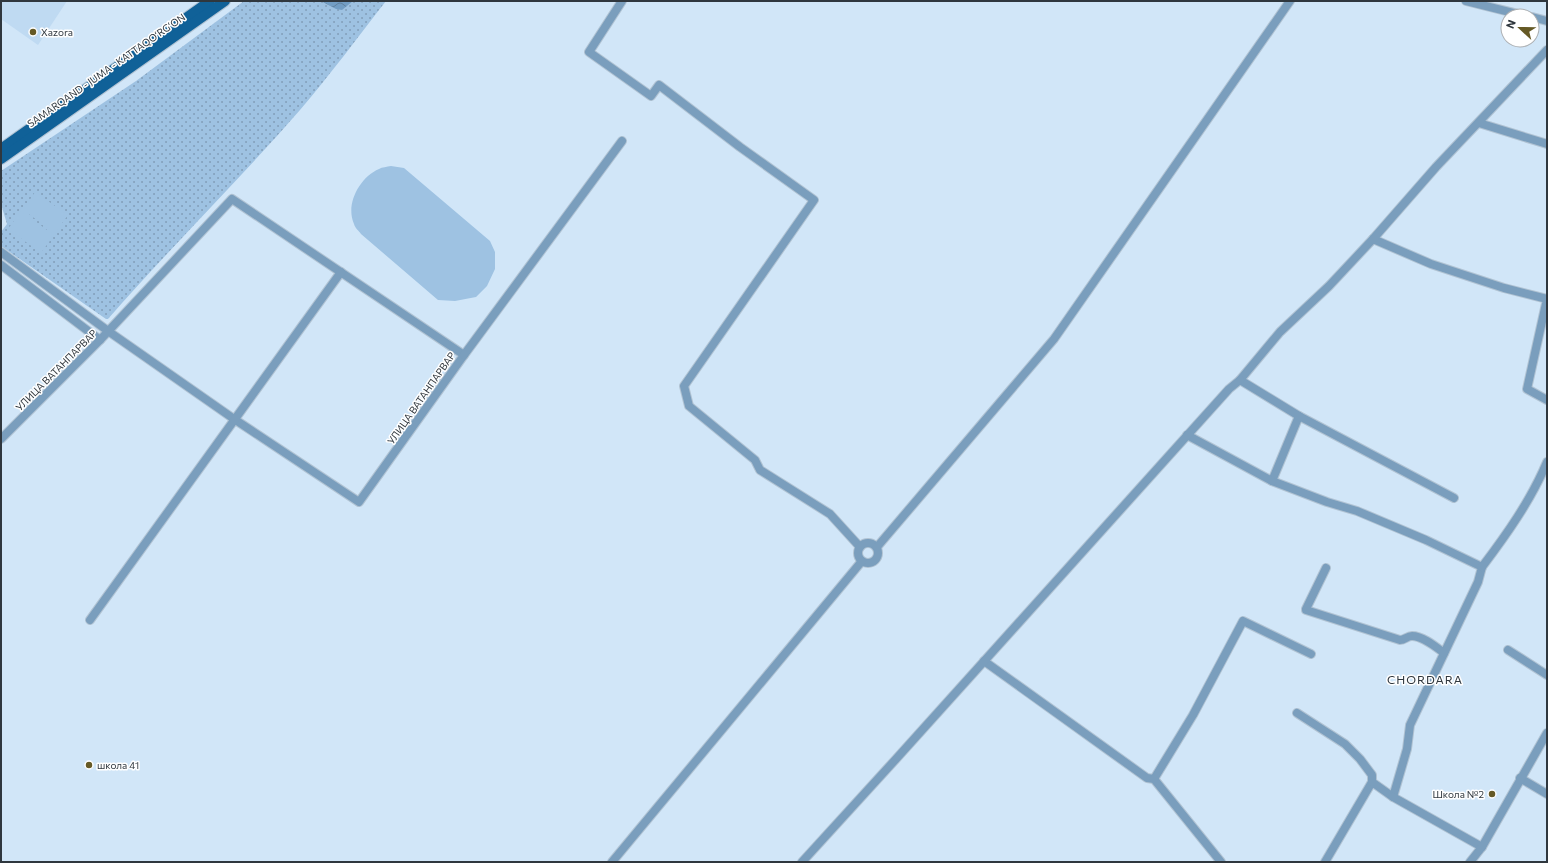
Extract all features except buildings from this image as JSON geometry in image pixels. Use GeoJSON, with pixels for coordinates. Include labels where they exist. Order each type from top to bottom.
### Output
{"type":"FeatureCollection","features":[{"type":"Feature","properties":{"kind":"main road","name":"SAMARQAND - JUMA - KATTAQO‘RG‘ON"},"geometry":{"type":"LineString","coordinates":[[1,149],[210,1]]}},
{"type":"Feature","properties":{"kind":"main road","name":"SAMARQAND - JUMA - KATTAQO‘RG‘ON"},"geometry":{"type":"LineString","coordinates":[[1,159],[225,1]]}},
{"type":"Feature","properties":{"kind":"street"},"geometry":{"type":"LineString","coordinates":[[622,1],[589,52],[651,96],[659,85],[740,147],[814,200],[684,386],[690,406],[755,460],[760,470],[830,514],[860,547]]}},
{"type":"Feature","properties":{"kind":"street"},"geometry":{"type":"LineString","coordinates":[[877,547],[1054,339],[1290,1]]}},
{"type":"Feature","properties":{"kind":"street"},"geometry":{"type":"LineString","coordinates":[[1466,1],[1500,10]]}},
{"type":"Feature","properties":{"kind":"street"},"geometry":{"type":"LineString","coordinates":[[802,862],[1228,389],[1240,380],[1280,332],[1329,286],[1373,239],[1436,167],[1547,50]]}},
{"type":"Feature","properties":{"kind":"street"},"geometry":{"type":"LineString","coordinates":[[1478,123],[1547,144]]}},
{"type":"Feature","properties":{"kind":"street"},"geometry":{"type":"LineString","coordinates":[[464,355],[622,141]]}},
{"type":"Feature","properties":{"kind":"street","name":"УЛИЦА ВАТАНПАРВАР"},"geometry":{"type":"LineString","coordinates":[[1,439],[100,340],[108,331],[232,199],[464,355],[359,502],[234,419],[108,331]]}},
{"type":"Feature","properties":{"kind":"street"},"geometry":{"type":"LineString","coordinates":[[1373,239],[1431,264],[1504,288],[1547,299],[1527,389],[1547,400]]}},
{"type":"Feature","properties":{"kind":"street"},"geometry":{"type":"LineString","coordinates":[[1,252],[108,331]]}},
{"type":"Feature","properties":{"kind":"street"},"geometry":{"type":"LineString","coordinates":[[1,264],[100,340]]}},
{"type":"Feature","properties":{"kind":"street"},"geometry":{"type":"LineString","coordinates":[[90,620],[340,272]]}},
{"type":"Feature","properties":{"kind":"street"},"geometry":{"type":"LineString","coordinates":[[1240,380],[1299,416],[1454,498]]}},
{"type":"Feature","properties":{"kind":"street"},"geometry":{"type":"LineString","coordinates":[[1272,480],[1299,416]]}},
{"type":"Feature","properties":{"kind":"street"},"geometry":{"type":"LineString","coordinates":[[1187,435],[1272,480],[1327,502],[1357,511],[1426,540],[1482,567]]}},
{"type":"Feature","properties":{"kind":"street"},"geometry":{"type":"LineString","coordinates":[[1392,797],[1407,749],[1410,725],[1478,582],[1482,567],[1510,530],[1542,475],[1547,462]]}},
{"type":"Feature","properties":{"kind":"street"},"geometry":{"type":"LineString","coordinates":[[865,543],[868,543],[877,547],[879,553],[877,560],[868,564],[862,561],[858,553],[860,547],[865,543]]}},
{"type":"Feature","properties":{"kind":"street"},"geometry":{"type":"LineString","coordinates":[[612,862],[862,561]]}},
{"type":"Feature","properties":{"kind":"street"},"geometry":{"type":"LineString","coordinates":[[1326,568],[1306,610],[1400,640],[1404,640],[1412,636],[1418,637],[1444,652]]}},
{"type":"Feature","properties":{"kind":"street"},"geometry":{"type":"LineString","coordinates":[[1154,779],[1193,715],[1243,621],[1311,654]]}},
{"type":"Feature","properties":{"kind":"street"},"geometry":{"type":"LineString","coordinates":[[1508,650],[1547,675]]}},
{"type":"Feature","properties":{"kind":"street"},"geometry":{"type":"LineString","coordinates":[[984,661],[1146,778],[1154,779],[1221,862]]}},
{"type":"Feature","properties":{"kind":"street"},"geometry":{"type":"LineString","coordinates":[[1297,714],[1345,744],[1360,759],[1372,775],[1372,782],[1325,862]]}},
{"type":"Feature","properties":{"kind":"street"},"geometry":{"type":"LineString","coordinates":[[1470,862],[1482,847],[1547,732]]}},
{"type":"Feature","properties":{"kind":"street"},"geometry":{"type":"LineString","coordinates":[[1520,778],[1547,794]]}},
{"type":"Feature","properties":{"kind":"street"},"geometry":{"type":"LineString","coordinates":[[1372,782],[1392,797],[1482,847]]}},
{"type":"Feature","properties":{"kind":"shaded area","name":"Xazora"},"geometry":{"type":"Polygon","coordinates":[[[1,1],[67,1],[38,45],[1,19],[1,1]]]}},
{"type":"Feature","properties":{"kind":"shaded area"},"geometry":{"type":"Polygon","coordinates":[[[244,1],[386,1],[300,110],[253,163],[155,266],[108,319],[106,319],[1,246],[1,232],[7,224],[1,204],[1,171],[136,81],[244,1]]]}},
{"type":"Feature","properties":{"kind":"shaded area"},"geometry":{"type":"Polygon","coordinates":[[[391,166],[404,168],[490,241],[495,252],[495,269],[487,286],[476,297],[455,301],[438,300],[361,234],[355,227],[351,208],[360,185],[372,173],[382,168],[391,166]]]}},
{"type":"Feature","properties":{"kind":"shaded area"},"geometry":{"type":"Polygon","coordinates":[[[35,192],[68,215],[55,233],[23,210],[35,192]]]}},
{"type":"Feature","properties":{"kind":"shaded area"},"geometry":{"type":"Polygon","coordinates":[[[21,211],[54,235],[41,253],[8,229],[21,211]]]}},
{"type":"Feature","properties":{"kind":"water"},"geometry":{"type":"Polygon","coordinates":[[[321,1],[353,1],[342,10],[336,9],[321,1]]]}},
{"type":"Feature","properties":{"kind":"place","name":"Xazora"},"geometry":{"type":"Point","coordinates":[33,32]}},
{"type":"Feature","properties":{"kind":"place","name":"школа 41"},"geometry":{"type":"Point","coordinates":[89,765]}},
{"type":"Feature","properties":{"kind":"place","name":"Школа №2"},"geometry":{"type":"Point","coordinates":[1492,794]}},
{"type":"Feature","properties":{"kind":"district","name":"CHORDARA"},"geometry":{"type":"Point","coordinates":[1425,680]}}]}
